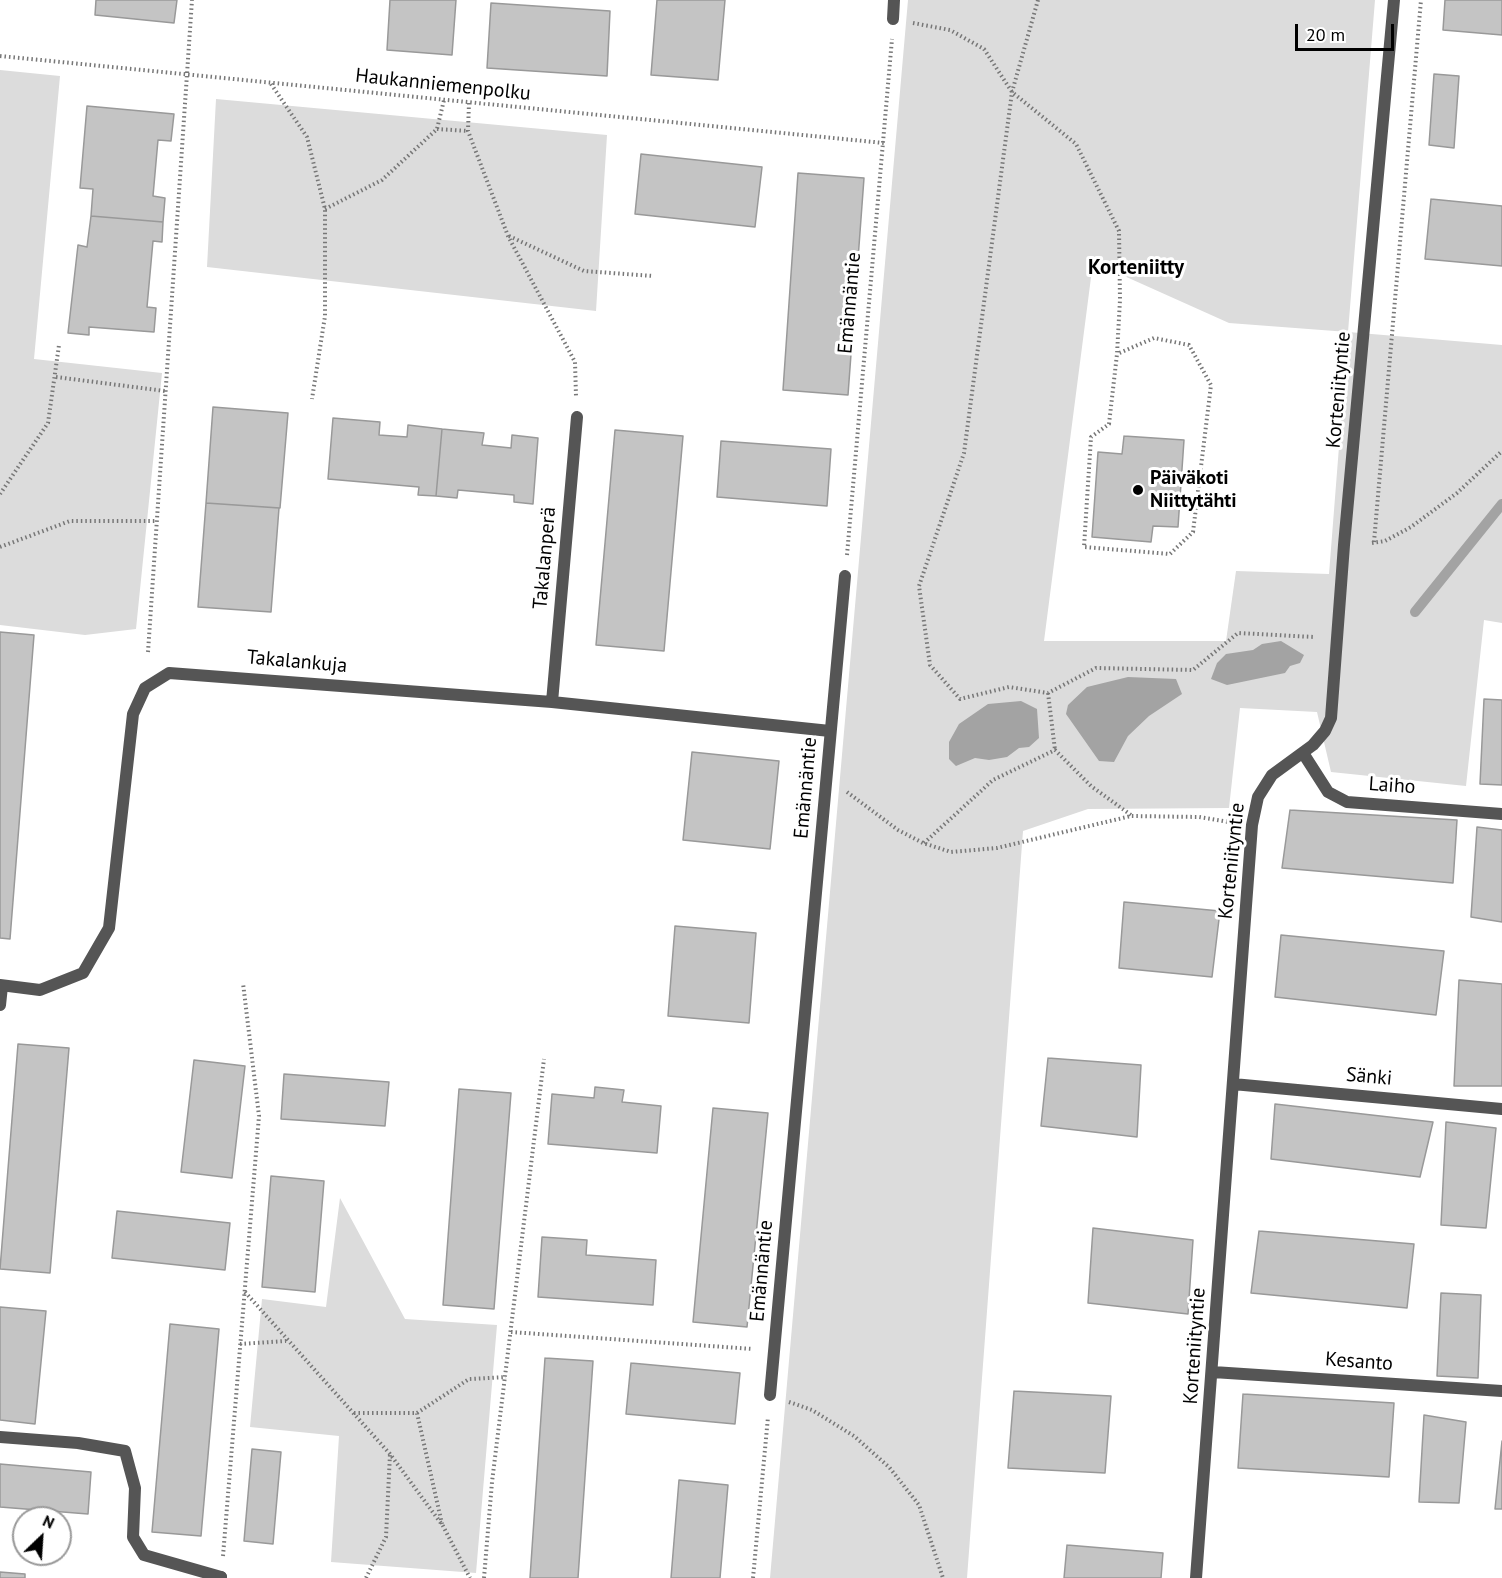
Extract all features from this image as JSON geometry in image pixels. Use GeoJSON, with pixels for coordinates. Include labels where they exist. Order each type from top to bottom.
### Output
{"type":"FeatureCollection","features":[{"type":"Feature","properties":{"kind":"street"},"geometry":{"type":"LineString","coordinates":[[893,19],[894,0]]}},
{"type":"Feature","properties":{"kind":"street","name":"Korteniityntie"},"geometry":{"type":"LineString","coordinates":[[1196,1578],[1252,825],[1258,797],[1272,775],[1303,753],[1325,731],[1331,718],[1344,545],[1394,0]]}},
{"type":"Feature","properties":{"kind":"street","name":"Takalanperä"},"geometry":{"type":"LineString","coordinates":[[552,702],[577,417]]}},
{"type":"Feature","properties":{"kind":"street","name":"Emännäntie"},"geometry":{"type":"LineString","coordinates":[[770,1395],[845,576]]}},
{"type":"Feature","properties":{"kind":"street","name":"Takalankuja"},"geometry":{"type":"LineString","coordinates":[[1,985],[40,990],[83,973],[109,928],[133,714],[144,688],[169,673],[552,702],[830,731]]}},
{"type":"Feature","properties":{"kind":"street","name":"Laiho"},"geometry":{"type":"LineString","coordinates":[[1303,753],[1328,792],[1347,802],[1502,814]]}},
{"type":"Feature","properties":{"kind":"street"},"geometry":{"type":"LineString","coordinates":[[0,1005],[1,985]]}},
{"type":"Feature","properties":{"kind":"street","name":"Sänki"},"geometry":{"type":"LineString","coordinates":[[1233,1084],[1502,1109]]}},
{"type":"Feature","properties":{"kind":"street","name":"Kesanto"},"geometry":{"type":"LineString","coordinates":[[1213,1372],[1502,1391]]}},
{"type":"Feature","properties":{"kind":"street"},"geometry":{"type":"LineString","coordinates":[[0,1437],[78,1443],[125,1451],[135,1488],[133,1537],[144,1555],[221,1578]]}},
{"type":"Feature","properties":{"kind":"path"},"geometry":{"type":"LineString","coordinates":[[148,652],[192,0]]}},
{"type":"Feature","properties":{"kind":"path"},"geometry":{"type":"LineString","coordinates":[[1038,0],[1012,92],[964,453],[919,586],[930,665],[960,699],[1009,687],[1048,693],[1096,668],[1193,670],[1238,633],[1313,636],[1337,652]]}},
{"type":"Feature","properties":{"kind":"path"},"geometry":{"type":"LineString","coordinates":[[1374,542],[1421,0]]}},
{"type":"Feature","properties":{"kind":"path"},"geometry":{"type":"LineString","coordinates":[[893,19],[950,30],[984,49],[1012,92],[1076,144],[1119,231],[1120,300],[1117,354],[1108,424],[1091,437],[1084,547],[1170,554],[1193,532],[1211,385],[1189,345],[1154,338],[1117,354]]}},
{"type":"Feature","properties":{"kind":"path","name":"Emännäntie"},"geometry":{"type":"LineString","coordinates":[[845,576],[893,19]]}},
{"type":"Feature","properties":{"kind":"path","name":"Haukanniemenpolku"},"geometry":{"type":"LineString","coordinates":[[0,56],[884,143]]}},
{"type":"Feature","properties":{"kind":"path"},"geometry":{"type":"LineString","coordinates":[[271,83],[307,137],[325,209],[325,316],[312,399]]}},
{"type":"Feature","properties":{"kind":"path"},"geometry":{"type":"LineString","coordinates":[[325,209],[382,180],[437,129],[444,100]]}},
{"type":"Feature","properties":{"kind":"path"},"geometry":{"type":"LineString","coordinates":[[468,103],[468,131],[508,236],[575,362],[577,417]]}},
{"type":"Feature","properties":{"kind":"path"},"geometry":{"type":"LineString","coordinates":[[437,129],[468,131]]}},
{"type":"Feature","properties":{"kind":"path"},"geometry":{"type":"LineString","coordinates":[[508,236],[584,271],[653,276]]}},
{"type":"Feature","properties":{"kind":"path"},"geometry":{"type":"LineString","coordinates":[[0,494],[48,423],[59,345]]}},
{"type":"Feature","properties":{"kind":"path"},"geometry":{"type":"LineString","coordinates":[[56,377],[165,391]]}},
{"type":"Feature","properties":{"kind":"path"},"geometry":{"type":"LineString","coordinates":[[1344,545],[1385,541],[1411,527],[1458,493],[1502,451]]}},
{"type":"Feature","properties":{"kind":"path"},"geometry":{"type":"LineString","coordinates":[[0,547],[70,521],[157,521]]}},
{"type":"Feature","properties":{"kind":"path"},"geometry":{"type":"LineString","coordinates":[[1048,693],[1054,750],[1091,786],[1131,816]]}},
{"type":"Feature","properties":{"kind":"path"},"geometry":{"type":"LineString","coordinates":[[923,843],[993,780],[1054,750]]}},
{"type":"Feature","properties":{"kind":"path"},"geometry":{"type":"LineString","coordinates":[[827,777],[898,830],[923,843],[951,852],[997,848],[1131,816],[1198,818],[1252,825]]}},
{"type":"Feature","properties":{"kind":"path"},"geometry":{"type":"LineString","coordinates":[[221,1578],[259,1116],[243,983]]}},
{"type":"Feature","properties":{"kind":"path"},"geometry":{"type":"LineString","coordinates":[[484,1578],[544,1059]]}},
{"type":"Feature","properties":{"kind":"path"},"geometry":{"type":"LineString","coordinates":[[244,1292],[390,1454],[443,1526],[470,1578]]}},
{"type":"Feature","properties":{"kind":"path"},"geometry":{"type":"LineString","coordinates":[[512,1332],[774,1350]]}},
{"type":"Feature","properties":{"kind":"path"},"geometry":{"type":"LineString","coordinates":[[240,1344],[286,1341]]}},
{"type":"Feature","properties":{"kind":"path"},"geometry":{"type":"LineString","coordinates":[[353,1413],[417,1413],[469,1379],[506,1377]]}},
{"type":"Feature","properties":{"kind":"path"},"geometry":{"type":"LineString","coordinates":[[753,1578],[770,1395],[812,1410],[854,1436],[889,1467],[920,1505],[943,1578]]}},
{"type":"Feature","properties":{"kind":"path"},"geometry":{"type":"LineString","coordinates":[[417,1413],[443,1526]]}},
{"type":"Feature","properties":{"kind":"path"},"geometry":{"type":"LineString","coordinates":[[366,1578],[386,1537],[390,1454]]}},
{"type":"Feature","properties":{"kind":"shaded area"},"geometry":{"type":"Polygon","coordinates":[[[908,0],[1375,0],[1348,332],[1502,345],[1502,623],[1484,620],[1466,786],[1331,772],[1317,712],[1240,708],[1229,808],[1088,809],[1023,831],[967,1578],[770,1578],[908,0]],[[1093,262],[1044,641],[1226,641],[1236,571],[1329,574],[1348,332],[1229,323],[1093,262]]]}},
{"type":"Feature","properties":{"kind":"shaded area"},"geometry":{"type":"Polygon","coordinates":[[[0,70],[60,76],[34,359],[162,373],[136,629],[85,635],[0,625],[0,70]]]}},
{"type":"Feature","properties":{"kind":"shaded area"},"geometry":{"type":"Polygon","coordinates":[[[216,99],[607,135],[596,311],[207,267],[216,99]]]}},
{"type":"Feature","properties":{"kind":"shaded area"},"geometry":{"type":"Polygon","coordinates":[[[1281,641],[1304,655],[1300,663],[1290,666],[1285,673],[1227,685],[1211,679],[1217,663],[1226,654],[1253,650],[1262,644],[1281,641]]]}},
{"type":"Feature","properties":{"kind":"shaded area"},"geometry":{"type":"Polygon","coordinates":[[[1128,677],[1176,679],[1182,694],[1149,716],[1128,736],[1114,762],[1099,761],[1066,714],[1068,705],[1087,687],[1128,677]]]}},
{"type":"Feature","properties":{"kind":"shaded area"},"geometry":{"type":"Polygon","coordinates":[[[1021,701],[1037,709],[1039,738],[1029,747],[1019,748],[1007,757],[989,760],[975,758],[956,766],[949,759],[949,742],[959,724],[988,704],[1021,701]]]}},
{"type":"Feature","properties":{"kind":"shaded area"},"geometry":{"type":"Polygon","coordinates":[[[340,1198],[405,1319],[497,1325],[476,1573],[331,1562],[339,1436],[250,1427],[262,1299],[326,1307],[340,1198]]]}},
{"type":"Feature","properties":{"kind":"building"},"geometry":{"type":"Polygon","coordinates":[[[96,0],[177,0],[174,23],[95,15],[96,0]]]}},
{"type":"Feature","properties":{"kind":"building"},"geometry":{"type":"Polygon","coordinates":[[[390,0],[456,0],[452,55],[387,50],[390,0]]]}},
{"type":"Feature","properties":{"kind":"building"},"geometry":{"type":"Polygon","coordinates":[[[657,0],[725,0],[718,80],[651,75],[657,0]]]}},
{"type":"Feature","properties":{"kind":"building"},"geometry":{"type":"Polygon","coordinates":[[[1445,0],[1502,0],[1502,35],[1443,30],[1445,0]]]}},
{"type":"Feature","properties":{"kind":"building"},"geometry":{"type":"Polygon","coordinates":[[[491,3],[610,11],[607,76],[487,68],[491,3]]]}},
{"type":"Feature","properties":{"kind":"building"},"geometry":{"type":"Polygon","coordinates":[[[1434,74],[1459,76],[1454,148],[1429,145],[1434,74]]]}},
{"type":"Feature","properties":{"kind":"building"},"geometry":{"type":"Polygon","coordinates":[[[87,106],[174,114],[171,141],[158,140],[153,196],[165,198],[163,222],[91,216],[93,189],[80,188],[87,106]]]}},
{"type":"Feature","properties":{"kind":"building"},"geometry":{"type":"Polygon","coordinates":[[[641,154],[762,167],[755,227],[635,214],[641,154]]]}},
{"type":"Feature","properties":{"kind":"building"},"geometry":{"type":"Polygon","coordinates":[[[798,173],[864,178],[848,395],[783,390],[798,173]]]}},
{"type":"Feature","properties":{"kind":"building"},"geometry":{"type":"Polygon","coordinates":[[[1431,199],[1502,206],[1502,266],[1425,259],[1431,199]]]}},
{"type":"Feature","properties":{"kind":"building"},"geometry":{"type":"Polygon","coordinates":[[[91,216],[163,222],[162,242],[153,241],[147,307],[156,308],[154,332],[89,327],[89,335],[68,333],[78,245],[87,247],[91,216]]]}},
{"type":"Feature","properties":{"kind":"building"},"geometry":{"type":"Polygon","coordinates":[[[213,407],[288,413],[280,508],[206,503],[213,407]]]}},
{"type":"Feature","properties":{"kind":"building"},"geometry":{"type":"Polygon","coordinates":[[[333,418],[380,422],[379,435],[407,437],[408,425],[442,429],[436,496],[418,495],[419,487],[328,479],[333,418]]]}},
{"type":"Feature","properties":{"kind":"building"},"geometry":{"type":"Polygon","coordinates":[[[442,429],[484,433],[482,445],[511,448],[512,435],[538,438],[533,504],[514,502],[514,495],[458,490],[457,498],[436,496],[442,429]]]}},
{"type":"Feature","properties":{"kind":"building"},"geometry":{"type":"Polygon","coordinates":[[[615,430],[683,436],[664,651],[596,645],[615,430]]]}},
{"type":"Feature","properties":{"kind":"building","name":"Päiväkoti Niittytähti"},"geometry":{"type":"Polygon","coordinates":[[[1124,436],[1184,440],[1178,527],[1153,526],[1151,542],[1092,537],[1098,452],[1122,454],[1124,436]]]}},
{"type":"Feature","properties":{"kind":"building"},"geometry":{"type":"Polygon","coordinates":[[[721,441],[831,449],[827,506],[717,497],[721,441]]]}},
{"type":"Feature","properties":{"kind":"building"},"geometry":{"type":"Polygon","coordinates":[[[206,503],[279,508],[271,612],[198,607],[206,503]]]}},
{"type":"Feature","properties":{"kind":"building"},"geometry":{"type":"Polygon","coordinates":[[[0,632],[34,635],[10,939],[0,938],[0,632]]]}},
{"type":"Feature","properties":{"kind":"building"},"geometry":{"type":"Polygon","coordinates":[[[1484,699],[1502,700],[1502,785],[1480,784],[1484,699]]]}},
{"type":"Feature","properties":{"kind":"building"},"geometry":{"type":"Polygon","coordinates":[[[692,752],[779,761],[770,849],[683,840],[692,752]]]}},
{"type":"Feature","properties":{"kind":"building"},"geometry":{"type":"Polygon","coordinates":[[[1290,810],[1457,820],[1453,883],[1282,868],[1290,810]]]}},
{"type":"Feature","properties":{"kind":"building"},"geometry":{"type":"Polygon","coordinates":[[[1477,827],[1502,830],[1502,922],[1471,917],[1477,827]]]}},
{"type":"Feature","properties":{"kind":"building"},"geometry":{"type":"Polygon","coordinates":[[[1124,902],[1220,911],[1212,977],[1119,968],[1124,902]]]}},
{"type":"Feature","properties":{"kind":"building"},"geometry":{"type":"Polygon","coordinates":[[[675,926],[756,933],[749,1023],[668,1016],[675,926]]]}},
{"type":"Feature","properties":{"kind":"building"},"geometry":{"type":"Polygon","coordinates":[[[1281,935],[1444,951],[1436,1015],[1275,997],[1281,935]]]}},
{"type":"Feature","properties":{"kind":"building"},"geometry":{"type":"Polygon","coordinates":[[[1459,980],[1502,984],[1502,1086],[1454,1086],[1459,980]]]}},
{"type":"Feature","properties":{"kind":"building"},"geometry":{"type":"Polygon","coordinates":[[[18,1044],[69,1048],[50,1273],[0,1269],[18,1044]]]}},
{"type":"Feature","properties":{"kind":"building"},"geometry":{"type":"Polygon","coordinates":[[[1048,1058],[1141,1065],[1137,1137],[1041,1126],[1048,1058]]]}},
{"type":"Feature","properties":{"kind":"building"},"geometry":{"type":"Polygon","coordinates":[[[194,1060],[245,1066],[232,1178],[181,1172],[194,1060]]]}},
{"type":"Feature","properties":{"kind":"building"},"geometry":{"type":"Polygon","coordinates":[[[284,1074],[389,1082],[385,1126],[281,1119],[284,1074]]]}},
{"type":"Feature","properties":{"kind":"building"},"geometry":{"type":"Polygon","coordinates":[[[595,1087],[624,1090],[622,1102],[661,1106],[657,1153],[548,1144],[552,1094],[594,1098],[595,1087]]]}},
{"type":"Feature","properties":{"kind":"building"},"geometry":{"type":"Polygon","coordinates":[[[459,1089],[511,1093],[494,1309],[443,1305],[459,1089]]]}},
{"type":"Feature","properties":{"kind":"building"},"geometry":{"type":"Polygon","coordinates":[[[1275,1104],[1433,1122],[1420,1177],[1271,1159],[1275,1104]]]}},
{"type":"Feature","properties":{"kind":"building"},"geometry":{"type":"Polygon","coordinates":[[[713,1108],[768,1113],[747,1327],[693,1322],[713,1108]]]}},
{"type":"Feature","properties":{"kind":"building"},"geometry":{"type":"Polygon","coordinates":[[[1446,1122],[1496,1128],[1486,1228],[1441,1225],[1446,1122]]]}},
{"type":"Feature","properties":{"kind":"building"},"geometry":{"type":"Polygon","coordinates":[[[271,1176],[324,1181],[315,1292],[262,1287],[271,1176]]]}},
{"type":"Feature","properties":{"kind":"building"},"geometry":{"type":"Polygon","coordinates":[[[117,1211],[230,1223],[225,1270],[112,1258],[117,1211]]]}},
{"type":"Feature","properties":{"kind":"building"},"geometry":{"type":"Polygon","coordinates":[[[1093,1228],[1193,1240],[1188,1314],[1088,1303],[1093,1228]]]}},
{"type":"Feature","properties":{"kind":"building"},"geometry":{"type":"Polygon","coordinates":[[[1259,1231],[1414,1244],[1407,1308],[1251,1293],[1259,1231]]]}},
{"type":"Feature","properties":{"kind":"building"},"geometry":{"type":"Polygon","coordinates":[[[542,1237],[587,1240],[586,1255],[656,1260],[653,1305],[538,1297],[542,1237]]]}},
{"type":"Feature","properties":{"kind":"building"},"geometry":{"type":"Polygon","coordinates":[[[1441,1293],[1481,1295],[1478,1378],[1437,1376],[1441,1293]]]}},
{"type":"Feature","properties":{"kind":"building"},"geometry":{"type":"Polygon","coordinates":[[[0,1307],[46,1311],[35,1424],[0,1420],[0,1307]]]}},
{"type":"Feature","properties":{"kind":"building"},"geometry":{"type":"Polygon","coordinates":[[[170,1324],[219,1329],[201,1536],[152,1532],[170,1324]]]}},
{"type":"Feature","properties":{"kind":"building"},"geometry":{"type":"Polygon","coordinates":[[[545,1358],[593,1361],[578,1578],[530,1578],[545,1358]]]}},
{"type":"Feature","properties":{"kind":"building"},"geometry":{"type":"Polygon","coordinates":[[[631,1363],[740,1373],[735,1424],[626,1414],[631,1363]]]}},
{"type":"Feature","properties":{"kind":"building"},"geometry":{"type":"Polygon","coordinates":[[[1014,1391],[1111,1396],[1105,1473],[1008,1468],[1014,1391]]]}},
{"type":"Feature","properties":{"kind":"building"},"geometry":{"type":"Polygon","coordinates":[[[1243,1394],[1394,1403],[1389,1477],[1238,1468],[1243,1394]]]}},
{"type":"Feature","properties":{"kind":"building"},"geometry":{"type":"Polygon","coordinates":[[[1424,1415],[1466,1422],[1459,1503],[1419,1502],[1424,1415]]]}},
{"type":"Feature","properties":{"kind":"building"},"geometry":{"type":"Polygon","coordinates":[[[1502,1441],[1502,1509],[1495,1509],[1502,1441]]]}},
{"type":"Feature","properties":{"kind":"building"},"geometry":{"type":"Polygon","coordinates":[[[252,1449],[281,1452],[273,1544],[244,1541],[252,1449]]]}},
{"type":"Feature","properties":{"kind":"building"},"geometry":{"type":"Polygon","coordinates":[[[0,1464],[91,1472],[88,1514],[72,1513],[72,1506],[0,1507],[0,1464]]]}},
{"type":"Feature","properties":{"kind":"building"},"geometry":{"type":"Polygon","coordinates":[[[679,1480],[728,1485],[720,1578],[671,1578],[679,1480]]]}},
{"type":"Feature","properties":{"kind":"building"},"geometry":{"type":"Polygon","coordinates":[[[1067,1545],[1163,1553],[1161,1578],[1064,1578],[1067,1545]]]}},
{"type":"Feature","properties":{"kind":"building"},"geometry":{"type":"Polygon","coordinates":[[[0,1572],[25,1574],[25,1578],[0,1578],[0,1572]]]}},
{"type":"Feature","properties":{"kind":"waterway"},"geometry":{"type":"LineString","coordinates":[[1415,612],[1502,504]]}},
{"type":"Feature","properties":{"kind":"place","name":"Päiväkoti Niittytähti"},"geometry":{"type":"Point","coordinates":[1138,490]}},
{"type":"Feature","properties":{"kind":"district","name":"Korteniitty"},"geometry":{"type":"Point","coordinates":[1136,268]}}]}
